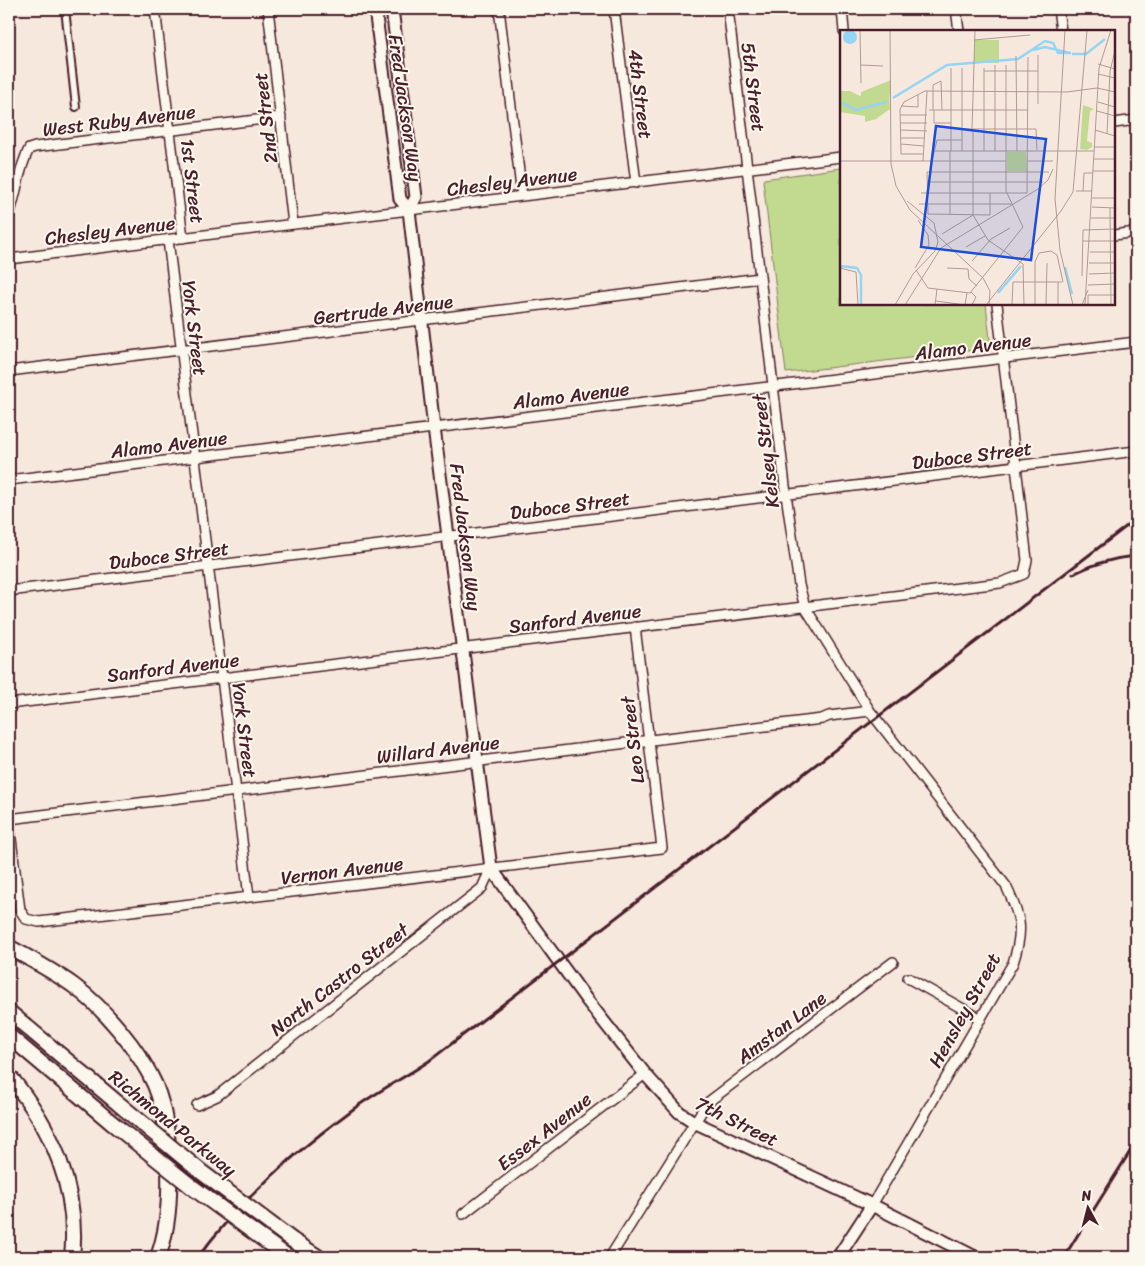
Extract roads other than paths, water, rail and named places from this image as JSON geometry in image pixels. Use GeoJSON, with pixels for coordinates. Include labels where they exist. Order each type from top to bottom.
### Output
{"type":"FeatureCollection","features":[{"type":"Feature","properties":{"kind":"main road"},"geometry":{"type":"LineString","coordinates":[[9,947],[74,986],[100,1010],[130,1045],[154,1085],[166,1124],[169,1159],[167,1221],[158,1257]]}},
{"type":"Feature","properties":{"kind":"main road","name":"Richmond Parkway"},"geometry":{"type":"LineString","coordinates":[[9,1012],[200,1171],[292,1240],[318,1257]]}},
{"type":"Feature","properties":{"kind":"main road","name":"Richmond Parkway"},"geometry":{"type":"LineString","coordinates":[[9,1036],[112,1123],[192,1187],[287,1256]]}},
{"type":"Feature","properties":{"kind":"main road"},"geometry":{"type":"LineString","coordinates":[[9,1076],[28,1098],[54,1142],[69,1186],[74,1244],[72,1257]]}},
{"type":"Feature","properties":{"kind":"street"},"geometry":{"type":"LineString","coordinates":[[65,9],[76,107]]}},
{"type":"Feature","properties":{"kind":"street","name":"1st Street"},"geometry":{"type":"LineString","coordinates":[[156,9],[183,238]]}},
{"type":"Feature","properties":{"kind":"street","name":"2nd Street"},"geometry":{"type":"LineString","coordinates":[[268,9],[293,224]]}},
{"type":"Feature","properties":{"kind":"street","name":"Fred Jackson Way"},"geometry":{"type":"LineString","coordinates":[[375,9],[400,198],[409,210],[434,428],[491,868]]}},
{"type":"Feature","properties":{"kind":"street","name":"Fred Jackson Way"},"geometry":{"type":"LineString","coordinates":[[392,9],[416,197],[409,210]]}},
{"type":"Feature","properties":{"kind":"street"},"geometry":{"type":"LineString","coordinates":[[499,9],[522,196]]}},
{"type":"Feature","properties":{"kind":"street","name":"4th Street"},"geometry":{"type":"LineString","coordinates":[[614,9],[636,182]]}},
{"type":"Feature","properties":{"kind":"street","name":"5th Street"},"geometry":{"type":"LineString","coordinates":[[728,9],[748,168]]}},
{"type":"Feature","properties":{"kind":"street"},"geometry":{"type":"LineString","coordinates":[[842,9],[844,30]]}},
{"type":"Feature","properties":{"kind":"street"},"geometry":{"type":"LineString","coordinates":[[956,9],[959,30]]}},
{"type":"Feature","properties":{"kind":"street"},"geometry":{"type":"LineString","coordinates":[[1058,9],[1061,30]]}},
{"type":"Feature","properties":{"kind":"street","name":"West Ruby Avenue"},"geometry":{"type":"LineString","coordinates":[[9,215],[16,197],[22,166],[29,149],[170,129],[281,117]]}},
{"type":"Feature","properties":{"kind":"street"},"geometry":{"type":"LineString","coordinates":[[1115,123],[1136,120]]}},
{"type":"Feature","properties":{"kind":"street","name":"Chesley Avenue"},"geometry":{"type":"LineString","coordinates":[[9,259],[840,157]]}},
{"type":"Feature","properties":{"kind":"street","name":"Kelsey Street"},"geometry":{"type":"LineString","coordinates":[[748,168],[786,494],[799,585],[805,607],[870,711]]}},
{"type":"Feature","properties":{"kind":"street"},"geometry":{"type":"LineString","coordinates":[[1115,235],[1136,232]]}},
{"type":"Feature","properties":{"kind":"street","name":"York Street"},"geometry":{"type":"LineString","coordinates":[[168,240],[249,897]]}},
{"type":"Feature","properties":{"kind":"street","name":"Gertrude Avenue"},"geometry":{"type":"LineString","coordinates":[[9,371],[760,278]]}},
{"type":"Feature","properties":{"kind":"street"},"geometry":{"type":"LineString","coordinates":[[997,305],[1015,466]]}},
{"type":"Feature","properties":{"kind":"street","name":"Alamo Avenue"},"geometry":{"type":"LineString","coordinates":[[9,480],[1136,342]]}},
{"type":"Feature","properties":{"kind":"street","name":"Duboce Street"},"geometry":{"type":"LineString","coordinates":[[9,591],[1136,451]]}},
{"type":"Feature","properties":{"kind":"street","name":"Sanford Avenue"},"geometry":{"type":"LineString","coordinates":[[9,704],[1000,583],[1024,574],[1027,560],[1015,466]]}},
{"type":"Feature","properties":{"kind":"street","name":"Leo Street"},"geometry":{"type":"LineString","coordinates":[[635,627],[662,848]]}},
{"type":"Feature","properties":{"kind":"street","name":"Willard Avenue"},"geometry":{"type":"LineString","coordinates":[[9,819],[822,719],[829,716],[870,711]]}},
{"type":"Feature","properties":{"kind":"street","name":"Hensley Street"},"geometry":{"type":"LineString","coordinates":[[838,1257],[872,1205],[981,1019],[1013,963],[1021,938],[1018,912],[1006,886],[870,711]]}},
{"type":"Feature","properties":{"kind":"street","name":"Vernon Avenue"},"geometry":{"type":"LineString","coordinates":[[9,823],[20,910],[26,919],[39,922],[662,848]]}},
{"type":"Feature","properties":{"kind":"street","name":"7th Street"},"geometry":{"type":"LineString","coordinates":[[491,868],[586,999],[645,1074],[679,1112],[694,1122],[872,1205],[975,1257]]}},
{"type":"Feature","properties":{"kind":"street","name":"North Castro Street"},"geometry":{"type":"LineString","coordinates":[[197,1105],[216,1096],[482,888],[491,868]]}},
{"type":"Feature","properties":{"kind":"street","name":"Amstan Lane"},"geometry":{"type":"LineString","coordinates":[[610,1257],[707,1103],[893,962]]}},
{"type":"Feature","properties":{"kind":"street"},"geometry":{"type":"LineString","coordinates":[[908,978],[981,1019]]}},
{"type":"Feature","properties":{"kind":"street","name":"Essex Avenue"},"geometry":{"type":"LineString","coordinates":[[463,1214],[645,1074]]}},
{"type":"Feature","properties":{"kind":"railway"},"geometry":{"type":"LineString","coordinates":[[198,1257],[214,1236],[269,1178],[331,1126],[371,1097],[429,1061],[1136,519]]}},
{"type":"Feature","properties":{"kind":"railway"},"geometry":{"type":"LineString","coordinates":[[1073,574],[1104,562],[1136,556]]}},
{"type":"Feature","properties":{"kind":"railway"},"geometry":{"type":"LineString","coordinates":[[1064,1257],[1136,1142]]}}]}
